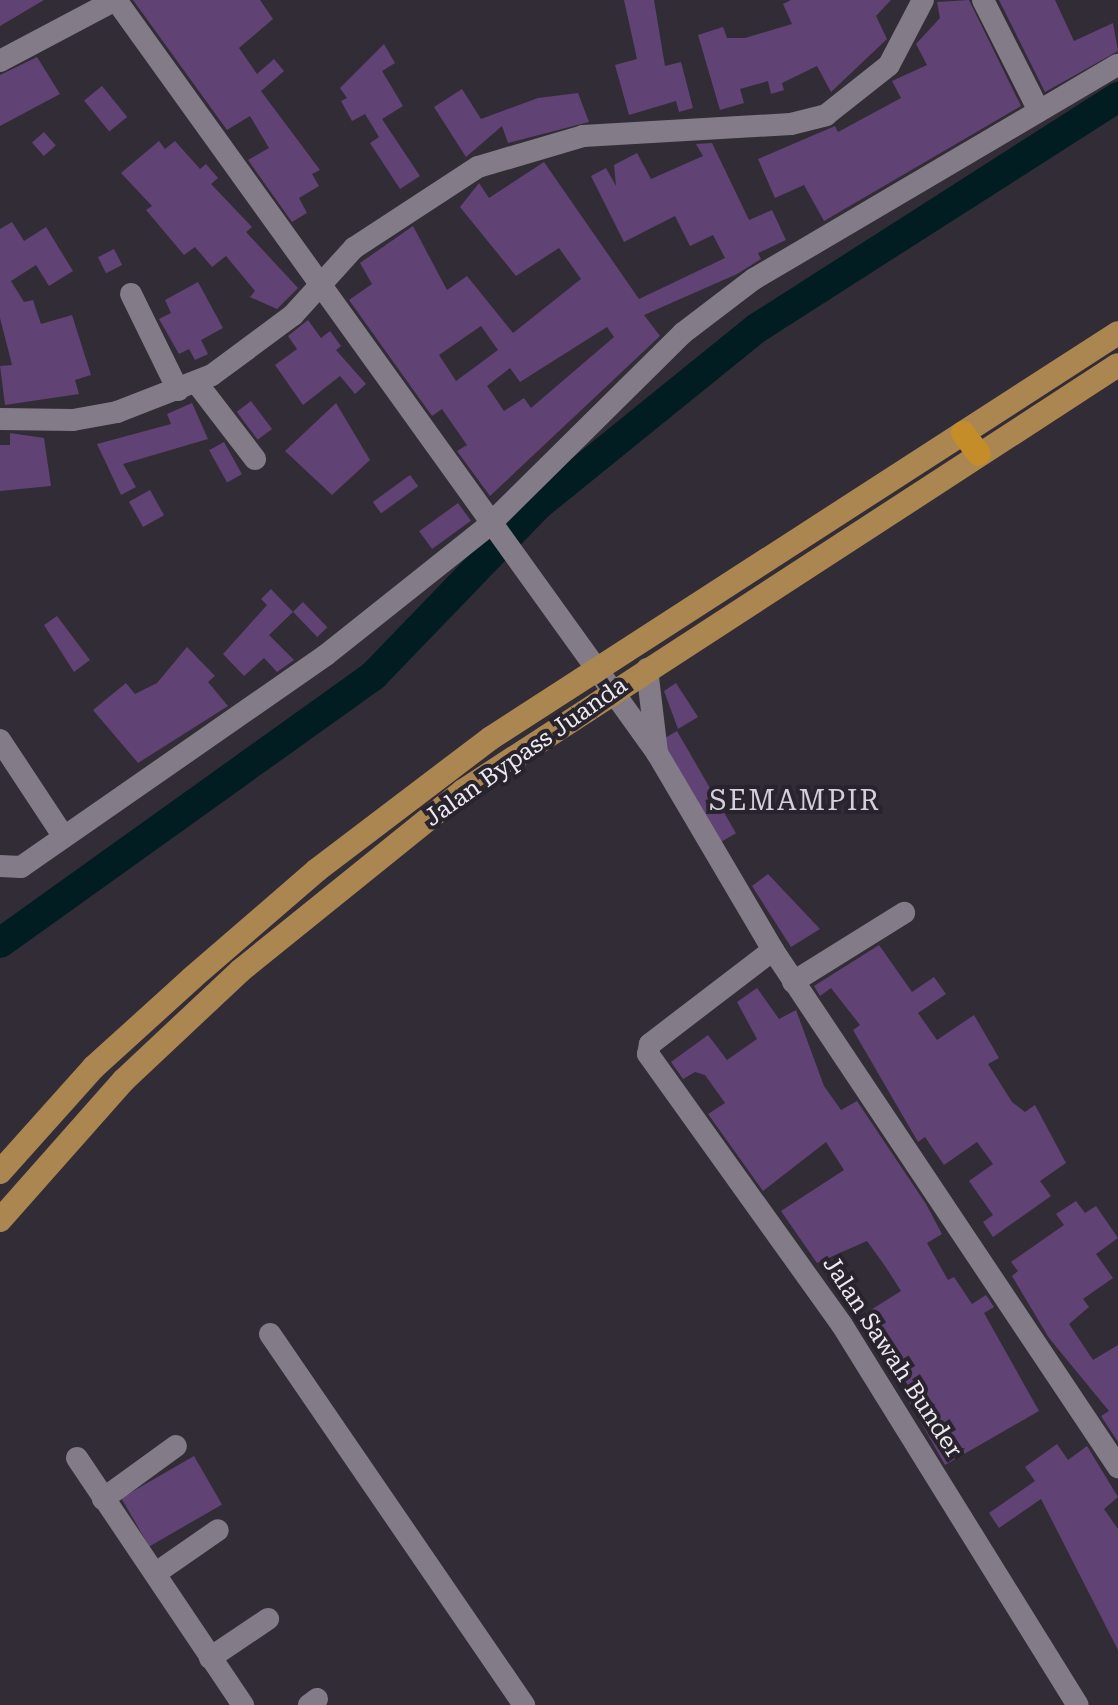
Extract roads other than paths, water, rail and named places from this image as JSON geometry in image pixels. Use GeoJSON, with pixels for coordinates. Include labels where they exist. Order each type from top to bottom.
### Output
{"type":"FeatureCollection","features":[{"type":"Feature","properties":{"kind":"highway"},"geometry":{"type":"LineString","coordinates":[[963,433],[979,454]]}},
{"type":"Feature","properties":{"kind":"main road","name":"Jalan Bypass Juanda"},"geometry":{"type":"LineString","coordinates":[[0,1172],[94,1067],[252,927],[491,738],[1118,333]]}},
{"type":"Feature","properties":{"kind":"main road","name":"Jalan Bypass Juanda"},"geometry":{"type":"LineString","coordinates":[[0,1220],[124,1080],[272,946],[463,791],[1118,365]]}},
{"type":"Feature","properties":{"kind":"main road"},"geometry":{"type":"LineString","coordinates":[[252,927],[272,946]]}},
{"type":"Feature","properties":{"kind":"street"},"geometry":{"type":"LineString","coordinates":[[0,61],[115,0],[491,530],[594,669],[608,695],[657,753],[793,982],[1118,1467]]}},
{"type":"Feature","properties":{"kind":"street"},"geometry":{"type":"LineString","coordinates":[[0,419],[73,420],[187,386],[259,345],[386,224],[478,167],[583,136],[791,124],[826,115],[889,65],[923,0]]}},
{"type":"Feature","properties":{"kind":"street"},"geometry":{"type":"LineString","coordinates":[[983,0],[1039,111]]}},
{"type":"Feature","properties":{"kind":"street"},"geometry":{"type":"LineString","coordinates":[[0,866],[12,872],[246,715],[491,530],[683,333],[754,279],[1118,65]]}},
{"type":"Feature","properties":{"kind":"street"},"geometry":{"type":"LineString","coordinates":[[131,294],[187,386],[255,459]]}},
{"type":"Feature","properties":{"kind":"street"},"geometry":{"type":"LineString","coordinates":[[647,669],[657,753]]}},
{"type":"Feature","properties":{"kind":"street"},"geometry":{"type":"LineString","coordinates":[[0,740],[64,837]]}},
{"type":"Feature","properties":{"kind":"street"},"geometry":{"type":"LineString","coordinates":[[793,982],[904,913]]}},
{"type":"Feature","properties":{"kind":"street","name":"Jalan Sawah Bunder"},"geometry":{"type":"LineString","coordinates":[[773,950],[646,1049],[833,1312],[1078,1705]]}},
{"type":"Feature","properties":{"kind":"street"},"geometry":{"type":"LineString","coordinates":[[270,1334],[524,1705]]}},
{"type":"Feature","properties":{"kind":"street"},"geometry":{"type":"LineString","coordinates":[[103,1499],[176,1446]]}},
{"type":"Feature","properties":{"kind":"street"},"geometry":{"type":"LineString","coordinates":[[77,1458],[243,1705]]}},
{"type":"Feature","properties":{"kind":"street"},"geometry":{"type":"LineString","coordinates":[[156,1573],[218,1530]]}},
{"type":"Feature","properties":{"kind":"street"},"geometry":{"type":"LineString","coordinates":[[210,1658],[268,1619]]}},
{"type":"Feature","properties":{"kind":"waterway"},"geometry":{"type":"LineString","coordinates":[[0,943],[374,675],[537,506],[757,328],[1118,97]]}},
{"type":"Feature","properties":{"kind":"district","name":"SEMAMPIR"},"geometry":{"type":"Point","coordinates":[795,801]}}]}
